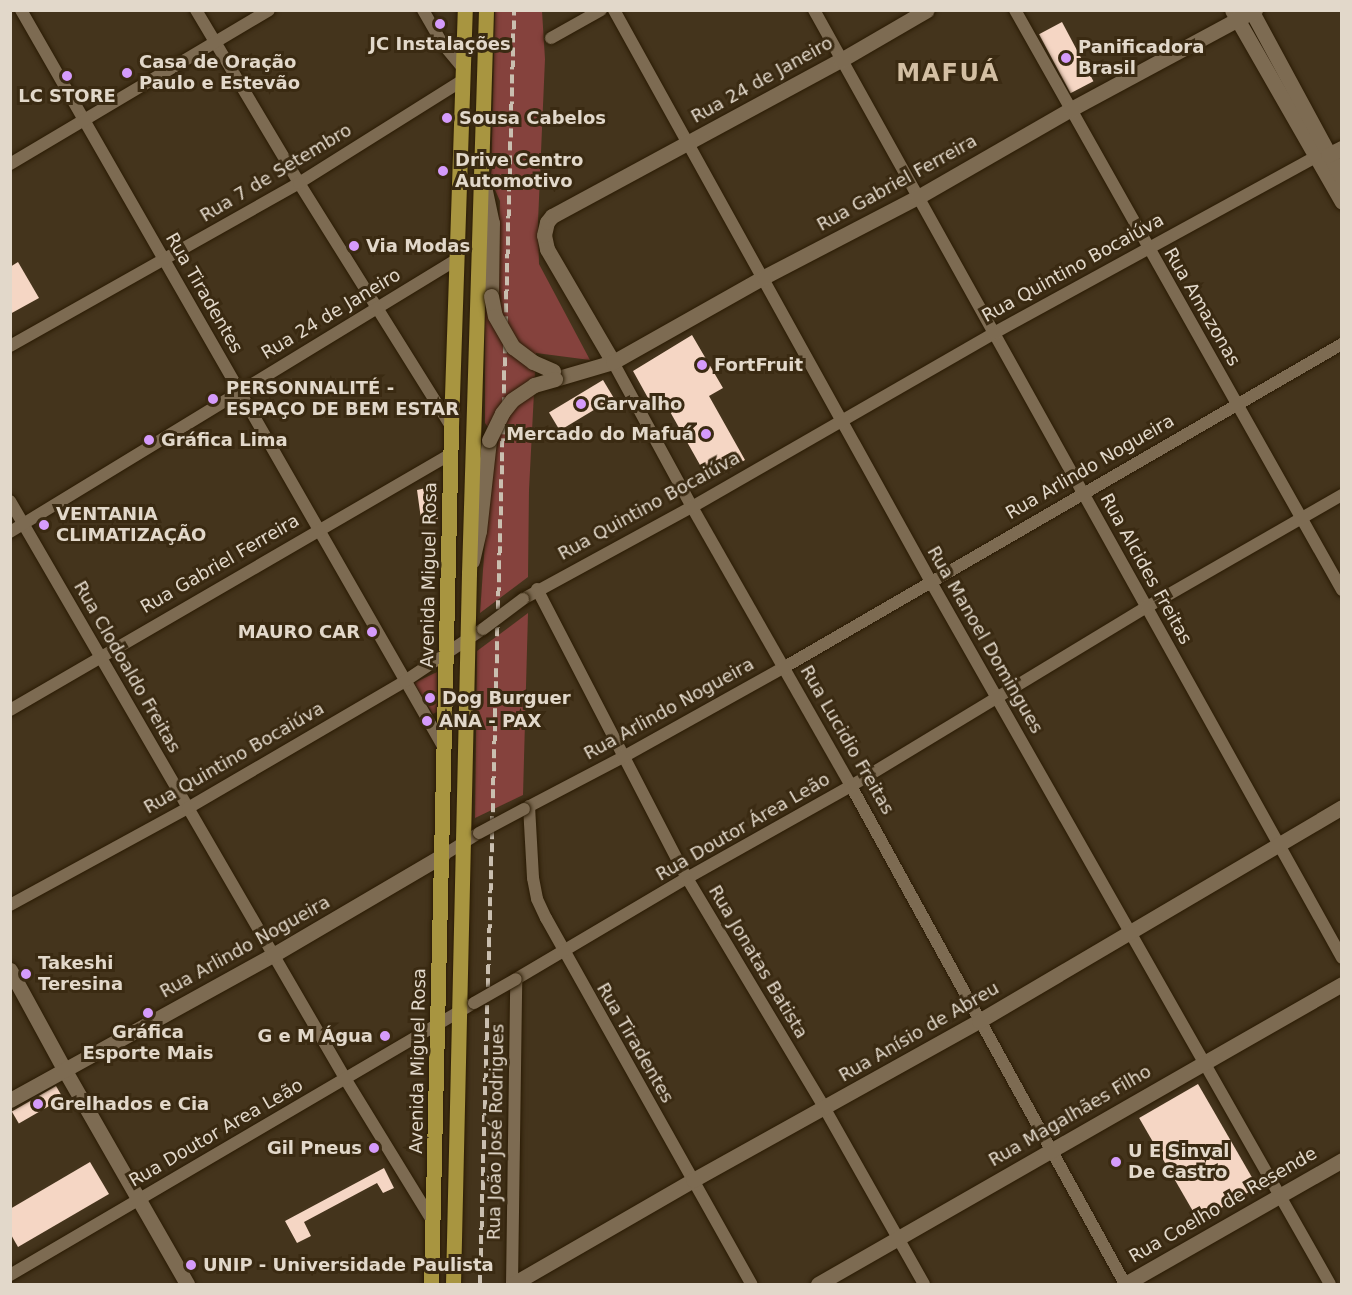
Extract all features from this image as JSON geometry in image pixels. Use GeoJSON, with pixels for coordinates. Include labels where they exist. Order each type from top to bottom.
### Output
{"type":"FeatureCollection","features":[{"type":"Feature","properties":{"kind":"main road","name":"Avenida Miguel Rosa"},"geometry":{"type":"LineString","coordinates":[[431,1284],[439,1022],[451,426],[465,10]]}},
{"type":"Feature","properties":{"kind":"main road"},"geometry":{"type":"LineString","coordinates":[[453,1284],[467,639],[486,10]]}},
{"type":"Feature","properties":{"kind":"main road","name":"Rua 24 de Janeiro"},"geometry":{"type":"LineString","coordinates":[[552,216],[841,60],[927,10]]}},
{"type":"Feature","properties":{"kind":"main road"},"geometry":{"type":"LineString","coordinates":[[1253,11],[1341,178]]}},
{"type":"Feature","properties":{"kind":"main road","name":"Rua Gabriel Ferreira"},"geometry":{"type":"LineString","coordinates":[[469,573],[479,531],[489,440],[502,413],[512,400],[534,385],[559,375],[613,362],[764,277],[918,196],[1235,15],[1253,11]]}},
{"type":"Feature","properties":{"kind":"main road"},"geometry":{"type":"LineString","coordinates":[[1235,15],[1329,153],[1341,202]]}},
{"type":"Feature","properties":{"kind":"main road"},"geometry":{"type":"LineString","coordinates":[[481,173],[492,223],[491,296],[497,322],[513,347],[533,362],[559,375]]}},
{"type":"Feature","properties":{"kind":"main road","name":"Rua Lucidio Freitas"},"geometry":{"type":"LineString","coordinates":[[552,216],[547,222],[544,235],[547,249],[613,362]]}},
{"type":"Feature","properties":{"kind":"main road","name":"Rua Anísio de Abreu"},"geometry":{"type":"LineString","coordinates":[[512,1284],[693,1180],[825,1109],[979,1021],[1341,807]]}},
{"type":"Feature","properties":{"kind":"main road","name":"Rua Arlindo Nogueira"},"geometry":{"type":"LineString","coordinates":[[10,1100],[273,955],[442,856]]}},
{"type":"Feature","properties":{"kind":"main road"},"geometry":{"type":"LineString","coordinates":[[10,970],[187,1284]]}},
{"type":"Feature","properties":{"kind":"main road","name":"Rua Magalhães Filho"},"geometry":{"type":"LineString","coordinates":[[818,1284],[1341,984]]}},
{"type":"Feature","properties":{"kind":"main road","name":"Rua Coelho de Resende"},"geometry":{"type":"LineString","coordinates":[[1125,1284],[1341,1160]]}},
{"type":"Feature","properties":{"kind":"street","name":"Rua Tiradentes"},"geometry":{"type":"LineString","coordinates":[[21,10],[444,749]]}},
{"type":"Feature","properties":{"kind":"street"},"geometry":{"type":"LineString","coordinates":[[196,10],[299,183],[451,426]]}},
{"type":"Feature","properties":{"kind":"street"},"geometry":{"type":"LineString","coordinates":[[10,164],[269,10]]}},
{"type":"Feature","properties":{"kind":"street"},"geometry":{"type":"LineString","coordinates":[[423,10],[463,74]]}},
{"type":"Feature","properties":{"kind":"street"},"geometry":{"type":"LineString","coordinates":[[551,38],[601,10]]}},
{"type":"Feature","properties":{"kind":"street","name":"Rua Manoel Domingues"},"geometry":{"type":"LineString","coordinates":[[614,10],[931,582],[998,696],[1202,1063],[1329,1284]]}},
{"type":"Feature","properties":{"kind":"street","name":"Rua Alcides Freitas"},"geometry":{"type":"LineString","coordinates":[[814,10],[1341,958]]}},
{"type":"Feature","properties":{"kind":"street","name":"Rua Amazonas"},"geometry":{"type":"LineString","coordinates":[[1016,10],[1341,590]]}},
{"type":"Feature","properties":{"kind":"street","name":"Rua 7 de Setembro"},"geometry":{"type":"LineString","coordinates":[[10,346],[299,183],[463,74]]}},
{"type":"Feature","properties":{"kind":"street","name":"Rua Quintino Bocaiúva"},"geometry":{"type":"LineString","coordinates":[[10,905],[188,808],[405,681],[483,629],[537,589],[692,507],[994,333],[1329,153]]}},
{"type":"Feature","properties":{"kind":"street","name":"Rua 24 de Janeiro"},"geometry":{"type":"LineString","coordinates":[[10,532],[456,260]]}},
{"type":"Feature","properties":{"kind":"street","name":"Rua Arlindo Nogueira"},"geometry":{"type":"LineString","coordinates":[[442,856],[479,833],[623,757],[783,668],[1341,344]]}},
{"type":"Feature","properties":{"kind":"street","name":"Rua Lucidio Freitas"},"geometry":{"type":"LineString","coordinates":[[613,362],[692,507],[851,786],[1125,1284]]}},
{"type":"Feature","properties":{"kind":"street","name":"Rua Gabriel Ferreira"},"geometry":{"type":"LineString","coordinates":[[10,710],[318,529],[451,454]]}},
{"type":"Feature","properties":{"kind":"street","name":"Rua Doutor Área Leão"},"geometry":{"type":"LineString","coordinates":[[439,1022],[851,786],[1147,607],[1341,495]]}},
{"type":"Feature","properties":{"kind":"street","name":"Rua Clodoaldo Freitas"},"geometry":{"type":"LineString","coordinates":[[10,501],[346,1080],[433,1222]]}},
{"type":"Feature","properties":{"kind":"street","name":"Rua Jonatas Batista"},"geometry":{"type":"LineString","coordinates":[[537,589],[687,878],[825,1109],[924,1284]]}},
{"type":"Feature","properties":{"kind":"street","name":"Rua Tiradentes"},"geometry":{"type":"LineString","coordinates":[[527,807],[537,899],[562,952],[752,1284]]}},
{"type":"Feature","properties":{"kind":"street","name":"Rua João José Rodrigues"},"geometry":{"type":"LineString","coordinates":[[512,1284],[516,979]]}},
{"type":"Feature","properties":{"kind":"street","name":"Rua Doutor Area Leão"},"geometry":{"type":"LineString","coordinates":[[10,1275],[346,1080],[439,1022]]}},
{"type":"Feature","properties":{"kind":"shaded area"},"geometry":{"type":"Polygon","coordinates":[[[495,11],[542,11],[545,59],[538,222],[539,264],[590,360],[536,353],[529,490],[528,577],[480,613],[491,456],[495,437],[485,423],[485,311],[496,302],[500,201],[491,181],[495,11]]]}},
{"type":"Feature","properties":{"kind":"shaded area"},"geometry":{"type":"Polygon","coordinates":[[[528,613],[523,795],[475,818],[477,651],[528,613]]]}},
{"type":"Feature","properties":{"kind":"shaded area"},"geometry":{"type":"Polygon","coordinates":[[[437,672],[437,712],[433,714],[414,683],[437,672]]]}},
{"type":"Feature","properties":{"kind":"building","name":"Panificadora Brasil"},"geometry":{"type":"Polygon","coordinates":[[[1062,22],[1093,81],[1070,93],[1039,34],[1062,22]]]}},
{"type":"Feature","properties":{"kind":"building"},"geometry":{"type":"Polygon","coordinates":[[[18,262],[39,298],[10,314],[10,267],[18,262]]]}},
{"type":"Feature","properties":{"kind":"building","name":"Mercado do Mafuá"},"geometry":{"type":"Polygon","coordinates":[[[692,335],[723,388],[709,396],[745,460],[709,481],[664,401],[653,407],[633,371],[692,335]]]}},
{"type":"Feature","properties":{"kind":"building","name":"Carvalho"},"geometry":{"type":"Polygon","coordinates":[[[603,380],[614,398],[560,430],[549,412],[603,380]]]}},
{"type":"Feature","properties":{"kind":"building"},"geometry":{"type":"Polygon","coordinates":[[[425,484],[438,484],[438,521],[421,519],[417,490],[426,488],[425,484]]]}},
{"type":"Feature","properties":{"kind":"building"},"geometry":{"type":"Polygon","coordinates":[[[1198,1084],[1258,1187],[1199,1221],[1139,1118],[1198,1084]]]}},
{"type":"Feature","properties":{"kind":"building","name":"Grelhados e Cia"},"geometry":{"type":"Polygon","coordinates":[[[56,1086],[63,1098],[19,1124],[12,1112],[56,1086]]]}},
{"type":"Feature","properties":{"kind":"building"},"geometry":{"type":"Polygon","coordinates":[[[90,1162],[109,1194],[18,1247],[10,1233],[10,1209],[90,1162]]]}},
{"type":"Feature","properties":{"kind":"building"},"geometry":{"type":"Polygon","coordinates":[[[384,1168],[394,1188],[383,1193],[377,1183],[304,1222],[311,1236],[297,1243],[285,1221],[384,1168]]]}},
{"type":"Feature","properties":{"kind":"railway"},"geometry":{"type":"LineString","coordinates":[[480,1284],[514,10]]}},
{"type":"Feature","properties":{"kind":"place","name":"JC Instalações"},"geometry":{"type":"Point","coordinates":[440,24]}},
{"type":"Feature","properties":{"kind":"place","name":"Panificadora Brasil"},"geometry":{"type":"Point","coordinates":[1066,58]}},
{"type":"Feature","properties":{"kind":"place","name":"Casa de Oração Paulo e Estevão"},"geometry":{"type":"Point","coordinates":[127,73]}},
{"type":"Feature","properties":{"kind":"place","name":"LC STORE"},"geometry":{"type":"Point","coordinates":[67,76]}},
{"type":"Feature","properties":{"kind":"place","name":"Sousa Cabelos"},"geometry":{"type":"Point","coordinates":[447,118]}},
{"type":"Feature","properties":{"kind":"place","name":"Drive Centro Automotivo"},"geometry":{"type":"Point","coordinates":[443,171]}},
{"type":"Feature","properties":{"kind":"place","name":"Via Modas"},"geometry":{"type":"Point","coordinates":[354,246]}},
{"type":"Feature","properties":{"kind":"place","name":"FortFruit"},"geometry":{"type":"Point","coordinates":[702,365]}},
{"type":"Feature","properties":{"kind":"place","name":"PERSONNALITÉ - ESPAÇO DE BEM ESTAR"},"geometry":{"type":"Point","coordinates":[213,399]}},
{"type":"Feature","properties":{"kind":"place","name":"Carvalho"},"geometry":{"type":"Point","coordinates":[581,404]}},
{"type":"Feature","properties":{"kind":"place","name":"Mercado do Mafuá"},"geometry":{"type":"Point","coordinates":[706,434]}},
{"type":"Feature","properties":{"kind":"place","name":"Gráfica Lima"},"geometry":{"type":"Point","coordinates":[149,440]}},
{"type":"Feature","properties":{"kind":"place","name":"VENTANIA CLIMATIZAÇÃO"},"geometry":{"type":"Point","coordinates":[44,525]}},
{"type":"Feature","properties":{"kind":"place","name":"MAURO CAR"},"geometry":{"type":"Point","coordinates":[372,632]}},
{"type":"Feature","properties":{"kind":"place","name":"Dog Burguer"},"geometry":{"type":"Point","coordinates":[430,698]}},
{"type":"Feature","properties":{"kind":"place","name":"ANA - PAX"},"geometry":{"type":"Point","coordinates":[427,721]}},
{"type":"Feature","properties":{"kind":"place","name":"Takeshi Teresina"},"geometry":{"type":"Point","coordinates":[26,974]}},
{"type":"Feature","properties":{"kind":"place","name":"Gráfica Esporte Mais"},"geometry":{"type":"Point","coordinates":[148,1013]}},
{"type":"Feature","properties":{"kind":"place","name":"G e M Água"},"geometry":{"type":"Point","coordinates":[385,1036]}},
{"type":"Feature","properties":{"kind":"place","name":"Grelhados e Cia"},"geometry":{"type":"Point","coordinates":[38,1104]}},
{"type":"Feature","properties":{"kind":"place","name":"Gil Pneus"},"geometry":{"type":"Point","coordinates":[374,1148]}},
{"type":"Feature","properties":{"kind":"place","name":"U E Sinval De Castro"},"geometry":{"type":"Point","coordinates":[1116,1162]}},
{"type":"Feature","properties":{"kind":"place","name":"UNIP - Universidade Paulista"},"geometry":{"type":"Point","coordinates":[191,1265]}},
{"type":"Feature","properties":{"kind":"district","name":"MAFUÁ"},"geometry":{"type":"Point","coordinates":[948,74]}}]}
